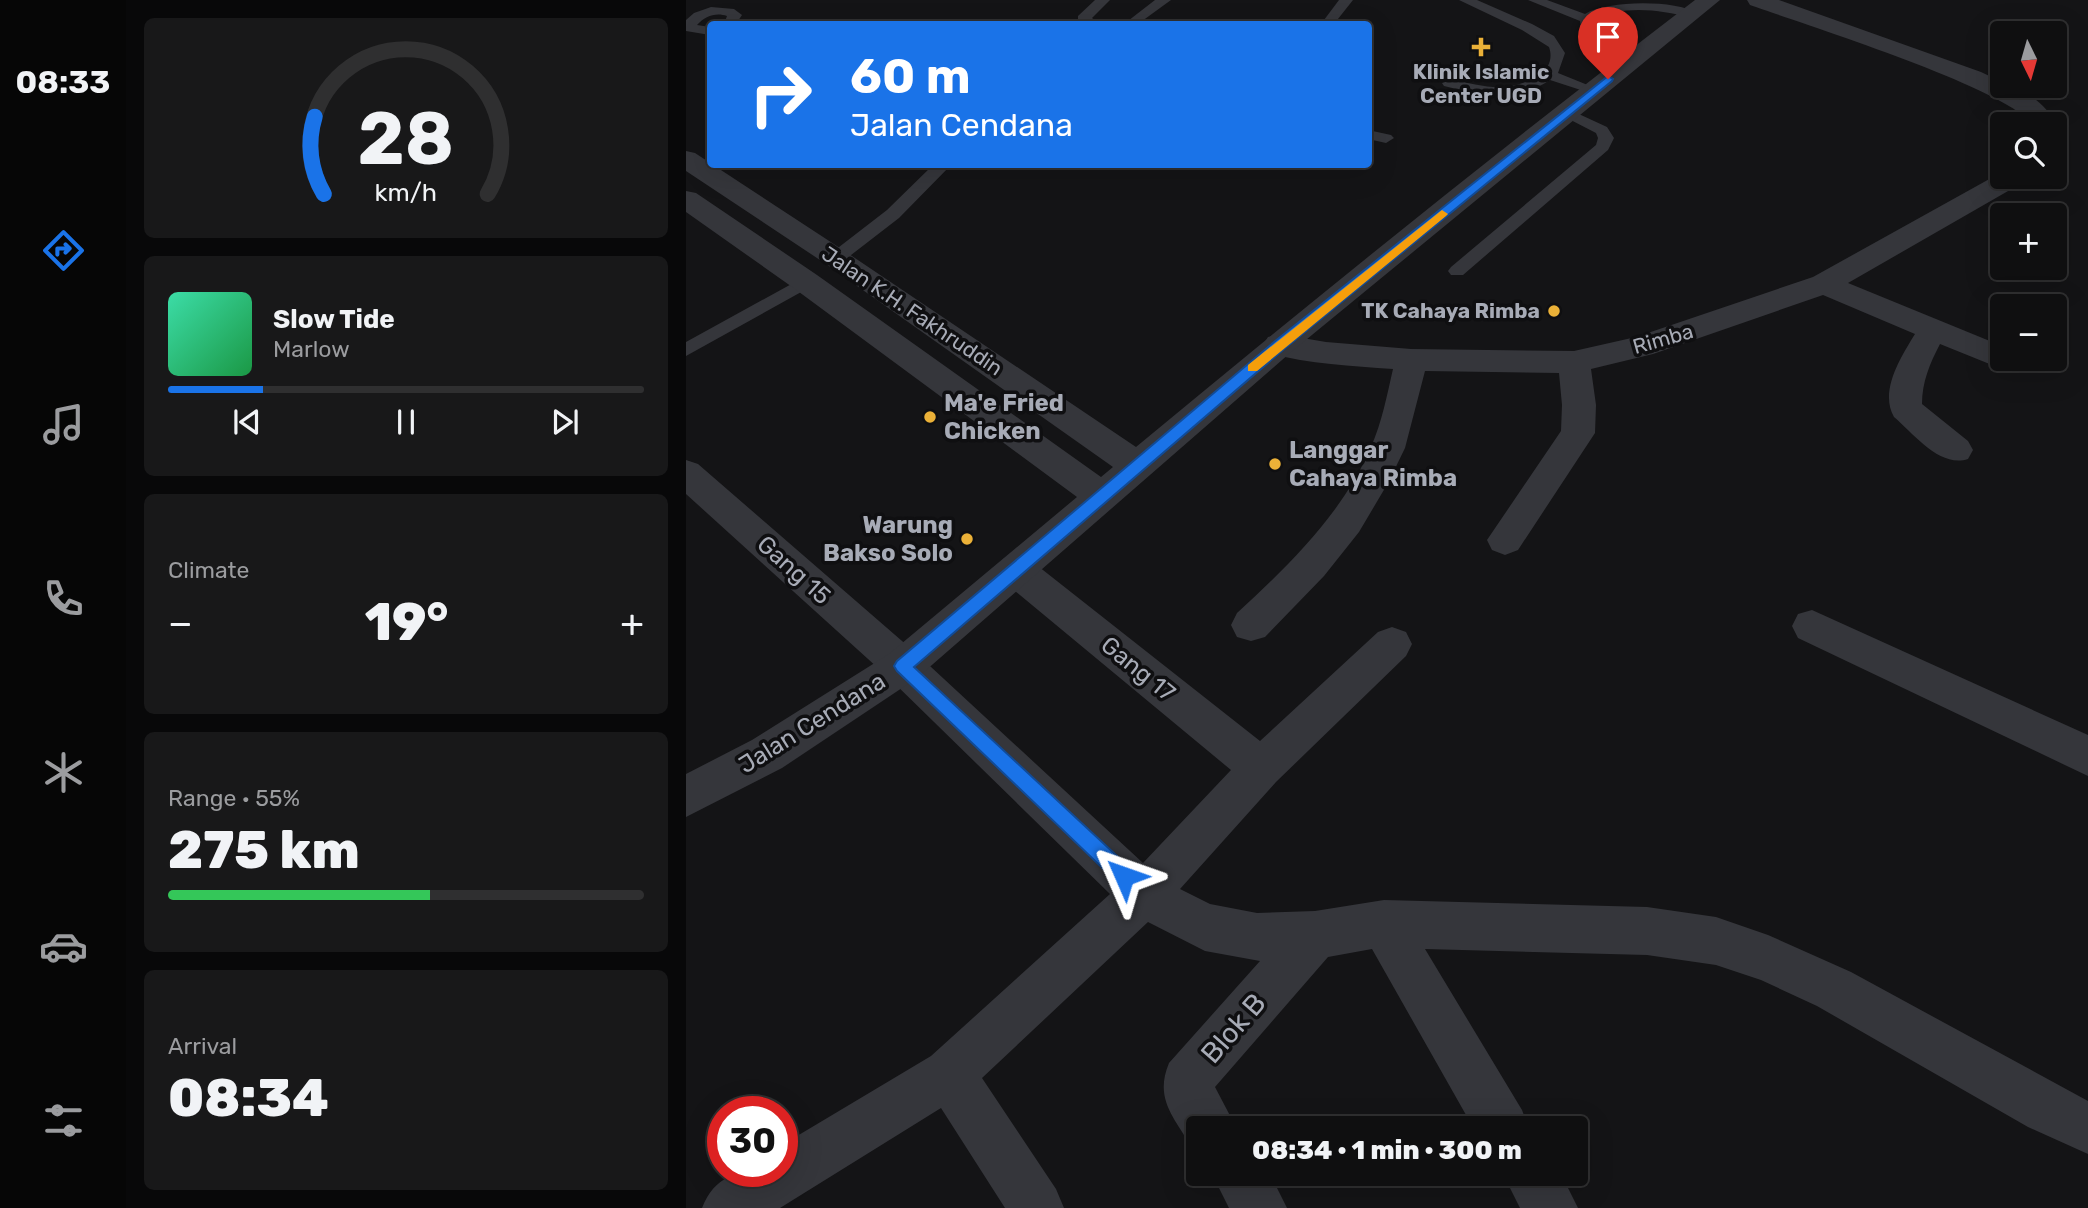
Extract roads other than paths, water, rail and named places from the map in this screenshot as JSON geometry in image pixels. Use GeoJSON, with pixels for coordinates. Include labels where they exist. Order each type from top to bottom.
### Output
{"type":"FeatureCollection","features":[{"type":"Feature","properties":{"kind":"street"},"geometry":{"type":"LineString","coordinates":[[1758,0],[1972,77],[2015,97],[2035,112]]}},
{"type":"Feature","properties":{"kind":"street","name":"Jalan Cendana"},"geometry":{"type":"LineString","coordinates":[[686,796],[767,754],[903,666],[1100,495],[1279,345],[1593,90],[1700,7]]}},
{"type":"Feature","properties":{"kind":"street","name":"Jalan K.H. Fakhruddin"},"geometry":{"type":"LineString","coordinates":[[686,159],[836,258],[1136,465]]}},
{"type":"Feature","properties":{"kind":"street","name":"Rimba"},"geometry":{"type":"LineString","coordinates":[[1279,345],[1326,353],[1411,360],[1574,362],[1693,331],[1824,284],[1991,189]]}},
{"type":"Feature","properties":{"kind":"street","name":"Jalan K.H. Fakhruddin"},"geometry":{"type":"LineString","coordinates":[[686,199],[806,282],[1100,495]]}},
{"type":"Feature","properties":{"kind":"street"},"geometry":{"type":"LineString","coordinates":[[1824,284],[1990,353]]}},
{"type":"Feature","properties":{"kind":"street"},"geometry":{"type":"LineString","coordinates":[[1933,329],[1912,368],[1905,393],[1906,409],[1956,450]]}},
{"type":"Feature","properties":{"kind":"street"},"geometry":{"type":"LineString","coordinates":[[1251,625],[1305,575],[1357,509],[1388,447],[1411,360]]}},
{"type":"Feature","properties":{"kind":"street"},"geometry":{"type":"LineString","coordinates":[[1505,540],[1578,433],[1579,405],[1574,362]]}},
{"type":"Feature","properties":{"kind":"street","name":"Gang 15"},"geometry":{"type":"LineString","coordinates":[[686,473],[903,666],[1144,895],[1205,927],[1256,937],[1315,935],[1384,924],[1647,931],[1716,941],[1768,959],[1834,989],[2046,1109],[2088,1128]]}},
{"type":"Feature","properties":{"kind":"street","name":"Gang 17"},"geometry":{"type":"LineString","coordinates":[[1016,570],[1261,768]]}},
{"type":"Feature","properties":{"kind":"street"},"geometry":{"type":"LineString","coordinates":[[1812,626],[2088,757]]}},
{"type":"Feature","properties":{"kind":"street"},"geometry":{"type":"LineString","coordinates":[[729,1208],[949,1074],[1144,895],[1261,768],[1392,644]]}},
{"type":"Feature","properties":{"kind":"street"},"geometry":{"type":"LineString","coordinates":[[1384,924],[1495,1116]]}},
{"type":"Feature","properties":{"kind":"street","name":"Blok B"},"geometry":{"type":"LineString","coordinates":[[1203,1116],[1188,1091],[1187,1081],[1315,935]]}},
{"type":"Feature","properties":{"kind":"street"},"geometry":{"type":"LineString","coordinates":[[949,1074],[1037,1208]]}},
{"type":"Feature","properties":{"kind":"street"},"geometry":{"type":"LineString","coordinates":[[1246,1186],[1260,1208]]}},
{"type":"Feature","properties":{"kind":"lane"},"geometry":{"type":"LineString","coordinates":[[1087,21],[1083,19],[1103,0]]}},
{"type":"Feature","properties":{"kind":"lane"},"geometry":{"type":"LineString","coordinates":[[1134,21],[1164,0]]}},
{"type":"Feature","properties":{"kind":"lane"},"geometry":{"type":"LineString","coordinates":[[1329,21],[1346,0]]}},
{"type":"Feature","properties":{"kind":"lane"},"geometry":{"type":"LineString","coordinates":[[1449,83],[1506,94],[1531,87],[1549,75],[1555,67],[1558,54],[1554,43],[1536,31],[1466,0]]}},
{"type":"Feature","properties":{"kind":"lane"},"geometry":{"type":"LineString","coordinates":[[1535,0],[1586,19]]}},
{"type":"Feature","properties":{"kind":"lane"},"geometry":{"type":"LineString","coordinates":[[1588,3],[1604,8]]}},
{"type":"Feature","properties":{"kind":"lane"},"geometry":{"type":"LineString","coordinates":[[1586,19],[1604,8],[1617,5],[1700,7]]}},
{"type":"Feature","properties":{"kind":"lane"},"geometry":{"type":"LineString","coordinates":[[707,31],[689,32],[691,21],[711,12],[733,13],[735,18],[732,21]]}},
{"type":"Feature","properties":{"kind":"lane"},"geometry":{"type":"LineString","coordinates":[[1586,19],[1590,34],[1602,43],[1638,56]]}},
{"type":"Feature","properties":{"kind":"lane"},"geometry":{"type":"LineString","coordinates":[[1549,75],[1593,90]]}},
{"type":"Feature","properties":{"kind":"lane"},"geometry":{"type":"LineString","coordinates":[[1457,271],[1603,147],[1606,138],[1602,130],[1568,113]]}},
{"type":"Feature","properties":{"kind":"lane"},"geometry":{"type":"LineString","coordinates":[[1372,135],[1386,138]]}},
{"type":"Feature","properties":{"kind":"lane"},"geometry":{"type":"LineString","coordinates":[[836,258],[893,214],[940,168]]}},
{"type":"Feature","properties":{"kind":"lane"},"geometry":{"type":"LineString","coordinates":[[686,350],[806,282]]}},
{"type":"Feature","properties":{"kind":"place","name":"Klinik Islamic Center UGD"},"geometry":{"type":"Point","coordinates":[1481,47]}},
{"type":"Feature","properties":{"kind":"place","name":"TK Cahaya Rimba"},"geometry":{"type":"Point","coordinates":[1554,311]}},
{"type":"Feature","properties":{"kind":"place","name":"Ma'e Fried Chicken"},"geometry":{"type":"Point","coordinates":[930,417]}},
{"type":"Feature","properties":{"kind":"place","name":"Langgar Cahaya Rimba"},"geometry":{"type":"Point","coordinates":[1275,464]}},
{"type":"Feature","properties":{"kind":"place","name":"Warung Bakso Solo"},"geometry":{"type":"Point","coordinates":[967,539]}}]}
